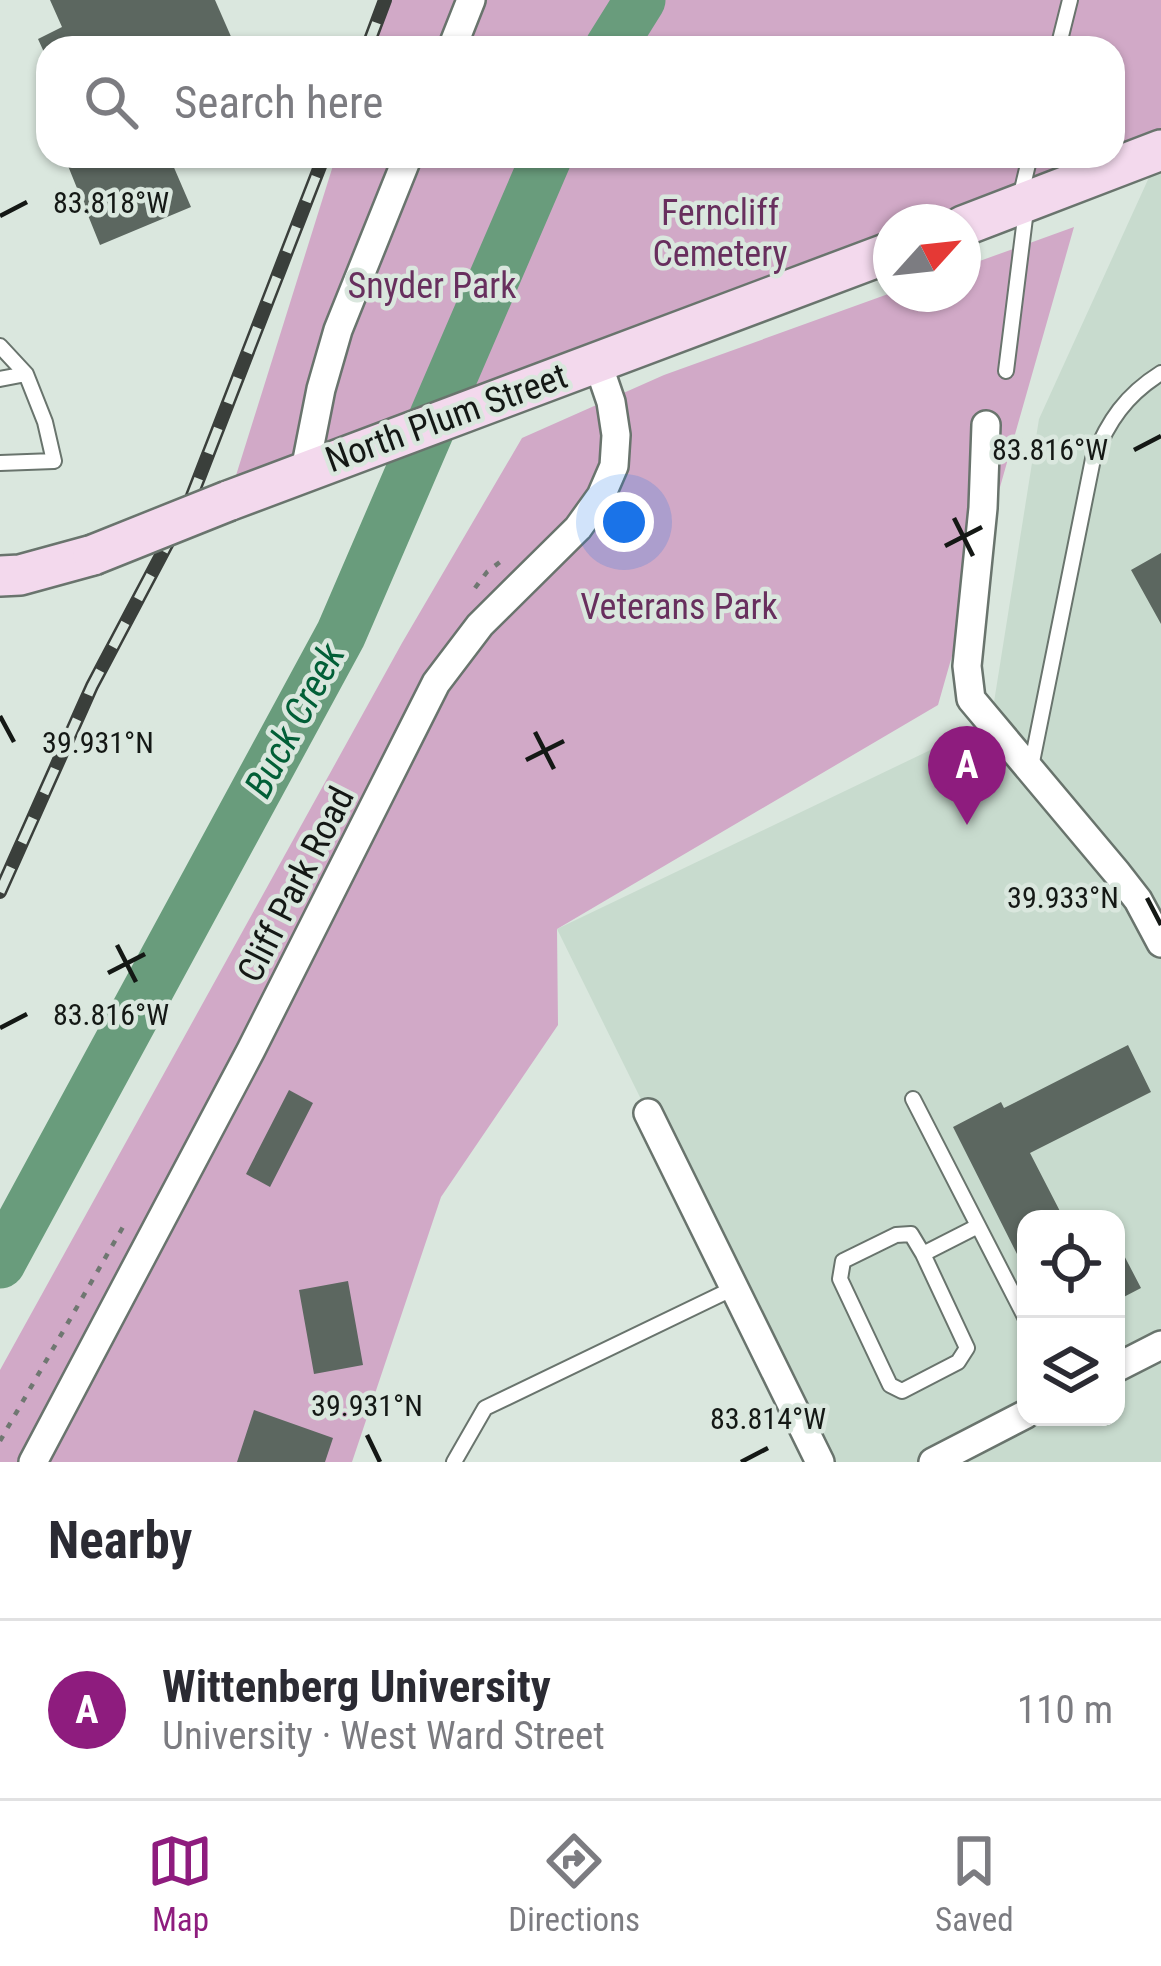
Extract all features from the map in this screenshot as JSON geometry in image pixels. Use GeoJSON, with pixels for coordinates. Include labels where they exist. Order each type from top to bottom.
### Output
{"type":"FeatureCollection","features":[{"type":"Feature","properties":{"kind":"main road"},"geometry":{"type":"LineString","coordinates":[[1125,164],[1161,150]]}},
{"type":"Feature","properties":{"kind":"main road"},"geometry":{"type":"LineString","coordinates":[[981,219],[1114,168]]}},
{"type":"Feature","properties":{"kind":"main road","name":"North Plum Street"},"geometry":{"type":"LineString","coordinates":[[0,576],[93,555],[322,464],[873,259]]}},
{"type":"Feature","properties":{"kind":"street"},"geometry":{"type":"LineString","coordinates":[[457,36],[471,0]]}},
{"type":"Feature","properties":{"kind":"street"},"geometry":{"type":"LineString","coordinates":[[322,464],[321,389],[338,330],[403,168]]}},
{"type":"Feature","properties":{"kind":"street","name":"Cliff Park Road"},"geometry":{"type":"LineString","coordinates":[[33,1462],[251,1050],[436,683],[480,625],[578,528],[601,496],[614,466],[616,435],[597,362]]}},
{"type":"Feature","properties":{"kind":"street"},"geometry":{"type":"LineString","coordinates":[[986,425],[967,666],[970,699],[1127,886],[1161,943]]}},
{"type":"Feature","properties":{"kind":"street"},"geometry":{"type":"LineString","coordinates":[[647,1113],[820,1462]]}},
{"type":"Feature","properties":{"kind":"street"},"geometry":{"type":"LineString","coordinates":[[1125,1363],[1161,1345]]}},
{"type":"Feature","properties":{"kind":"street"},"geometry":{"type":"LineString","coordinates":[[948,1459],[1017,1419]]}},
{"type":"Feature","properties":{"kind":"lane"},"geometry":{"type":"LineString","coordinates":[[1061,36],[1070,0]]}},
{"type":"Feature","properties":{"kind":"lane"},"geometry":{"type":"LineString","coordinates":[[1006,371],[1028,168]]}},
{"type":"Feature","properties":{"kind":"lane"},"geometry":{"type":"LineString","coordinates":[[0,346],[26,374],[54,461],[0,463]]}},
{"type":"Feature","properties":{"kind":"lane"},"geometry":{"type":"LineString","coordinates":[[1030,772],[1093,459],[1106,426],[1125,400],[1161,373]]}},
{"type":"Feature","properties":{"kind":"lane"},"geometry":{"type":"LineString","coordinates":[[0,379],[26,374]]}},
{"type":"Feature","properties":{"kind":"lane"},"geometry":{"type":"LineString","coordinates":[[913,1099],[1025,1318]]}},
{"type":"Feature","properties":{"kind":"lane"},"geometry":{"type":"LineString","coordinates":[[923,1255],[978,1226]]}},
{"type":"Feature","properties":{"kind":"lane"},"geometry":{"type":"LineString","coordinates":[[896,1234],[910,1234],[923,1255],[968,1348],[958,1363],[902,1391],[890,1385],[840,1279],[843,1262],[896,1234]]}},
{"type":"Feature","properties":{"kind":"lane"},"geometry":{"type":"LineString","coordinates":[[454,1462],[485,1408],[734,1288]]}},
{"type":"Feature","properties":{"kind":"shaded area"},"geometry":{"type":"Polygon","coordinates":[[[1161,151],[1161,1462],[820,1462],[557,929],[991,721],[1039,419],[1161,151]]]}},
{"type":"Feature","properties":{"kind":"green space"},"geometry":{"type":"Polygon","coordinates":[[[385,0],[1161,0],[1161,150],[1125,163],[1125,36],[374,36],[385,0]]]}},
{"type":"Feature","properties":{"kind":"green space"},"geometry":{"type":"Polygon","coordinates":[[[332,168],[1112,168],[981,215],[981,204],[873,204],[873,258],[228,501],[332,168]]]}},
{"type":"Feature","properties":{"kind":"green space","name":"Veterans Park"},"geometry":{"type":"Polygon","coordinates":[[[1074,227],[938,705],[557,929],[558,1025],[441,1197],[352,1462],[0,1462],[0,1370],[402,643],[522,438],[664,375],[873,300],[873,312],[981,312],[981,261],[1074,227]]]}},
{"type":"Feature","properties":{"kind":"building"},"geometry":{"type":"Polygon","coordinates":[[[50,0],[215,0],[231,36],[44,36],[62,27],[50,0]]]}},
{"type":"Feature","properties":{"kind":"building"},"geometry":{"type":"Polygon","coordinates":[[[69,168],[174,168],[191,207],[100,245],[69,168]]]}},
{"type":"Feature","properties":{"kind":"building"},"geometry":{"type":"Polygon","coordinates":[[[1161,553],[1161,624],[1131,570],[1161,553]]]}},
{"type":"Feature","properties":{"kind":"building"},"geometry":{"type":"Polygon","coordinates":[[[1128,1045],[1151,1092],[1030,1153],[1059,1210],[1017,1210],[1017,1254],[953,1127],[1001,1102],[1004,1108],[1128,1045]]]}},
{"type":"Feature","properties":{"kind":"building"},"geometry":{"type":"Polygon","coordinates":[[[289,1090],[313,1103],[270,1187],[246,1174],[289,1090]]]}},
{"type":"Feature","properties":{"kind":"building"},"geometry":{"type":"Polygon","coordinates":[[[1125,1257],[1141,1288],[1125,1296],[1125,1257]]]}},
{"type":"Feature","properties":{"kind":"building"},"geometry":{"type":"Polygon","coordinates":[[[348,1281],[363,1365],[314,1374],[299,1290],[348,1281]]]}},
{"type":"Feature","properties":{"kind":"building"},"geometry":{"type":"Polygon","coordinates":[[[254,1410],[333,1438],[325,1462],[237,1462],[254,1410]]]}},
{"type":"Feature","properties":{"kind":"waterway","name":"Buck Creek"},"geometry":{"type":"LineString","coordinates":[[618,36],[640,0]]}},
{"type":"Feature","properties":{"kind":"waterway","name":"Buck Creek"},"geometry":{"type":"LineString","coordinates":[[0,1263],[341,634],[542,168]]}},
{"type":"Feature","properties":{"kind":"railway"},"geometry":{"type":"LineString","coordinates":[[372,36],[385,0]]}},
{"type":"Feature","properties":{"kind":"railway"},"geometry":{"type":"LineString","coordinates":[[0,892],[92,686],[190,501],[319,168]]}},
{"type":"Feature","properties":{"kind":"place","name":"Wittenberg University"},"geometry":{"type":"Point","coordinates":[967,825]}},
{"type":"Feature","properties":{"kind":"park label","name":"Ferncliff Cemetery"},"geometry":{"type":"Point","coordinates":[720,232]}},
{"type":"Feature","properties":{"kind":"park label","name":"Snyder Park"},"geometry":{"type":"Point","coordinates":[432,285]}}]}
